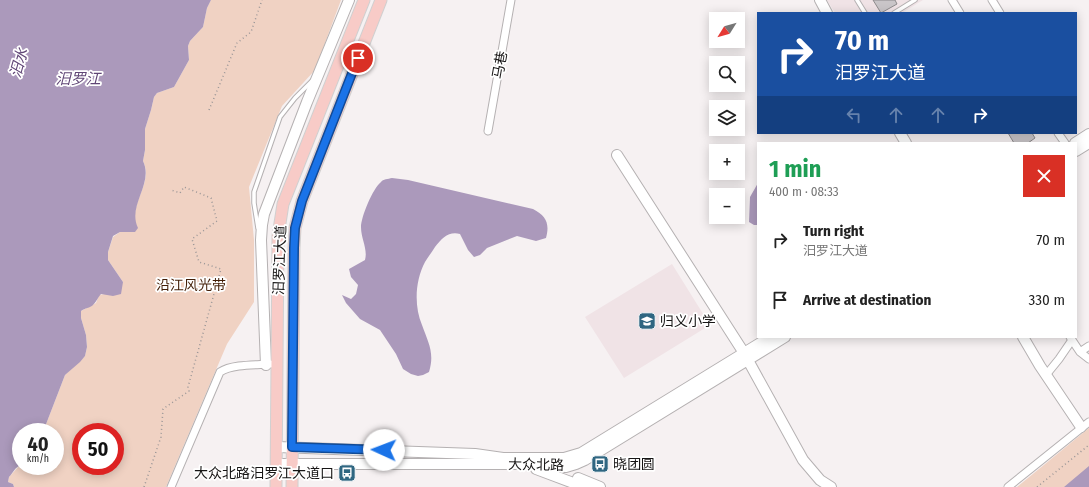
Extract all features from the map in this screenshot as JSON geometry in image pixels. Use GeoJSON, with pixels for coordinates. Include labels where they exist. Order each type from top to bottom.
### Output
{"type":"FeatureCollection","features":[{"type":"Feature","properties":{"kind":"main road"},"geometry":{"type":"LineString","coordinates":[[272,364],[261,240],[264,214],[349,0]]}},
{"type":"Feature","properties":{"kind":"main road","name":"汨罗江大道"},"geometry":{"type":"LineString","coordinates":[[276,487],[277,446],[272,364],[278,236],[283,204],[364,0]]}},
{"type":"Feature","properties":{"kind":"main road","name":"汨罗江大道"},"geometry":{"type":"LineString","coordinates":[[292,487],[295,228],[302,201],[381,0]]}},
{"type":"Feature","properties":{"kind":"main road"},"geometry":{"type":"LineString","coordinates":[[820,0],[826,12]]}},
{"type":"Feature","properties":{"kind":"main road"},"geometry":{"type":"LineString","coordinates":[[1077,142],[1089,134]]}},
{"type":"Feature","properties":{"kind":"main road"},"geometry":{"type":"LineString","coordinates":[[1077,150],[1089,143]]}},
{"type":"Feature","properties":{"kind":"main road"},"geometry":{"type":"LineString","coordinates":[[617,155],[746,356],[803,460],[820,480],[831,487]]}},
{"type":"Feature","properties":{"kind":"main road","name":"大众北路"},"geometry":{"type":"LineString","coordinates":[[277,446],[475,454],[522,461],[540,466],[564,476],[576,464],[585,460],[746,356],[769,338]]}},
{"type":"Feature","properties":{"kind":"main road","name":"大众北路"},"geometry":{"type":"LineString","coordinates":[[276,464],[522,461],[564,458],[581,453],[746,356],[782,338]]}},
{"type":"Feature","properties":{"kind":"main road"},"geometry":{"type":"LineString","coordinates":[[1024,338],[1046,375],[1085,424]]}},
{"type":"Feature","properties":{"kind":"main road"},"geometry":{"type":"LineString","coordinates":[[564,476],[570,461],[581,453]]}},
{"type":"Feature","properties":{"kind":"main road"},"geometry":{"type":"LineString","coordinates":[[522,461],[600,487]]}},
{"type":"Feature","properties":{"kind":"main road"},"geometry":{"type":"LineString","coordinates":[[564,476],[584,487]]}},
{"type":"Feature","properties":{"kind":"street","name":"马巷"},"geometry":{"type":"LineString","coordinates":[[488,130],[511,0]]}},
{"type":"Feature","properties":{"kind":"street"},"geometry":{"type":"LineString","coordinates":[[952,0],[959,12]]}},
{"type":"Feature","properties":{"kind":"street"},"geometry":{"type":"LineString","coordinates":[[992,0],[999,12]]}},
{"type":"Feature","properties":{"kind":"street"},"geometry":{"type":"LineString","coordinates":[[1046,375],[1059,359],[1071,338],[1080,352],[1089,359]]}},
{"type":"Feature","properties":{"kind":"street"},"geometry":{"type":"LineString","coordinates":[[1080,352],[1089,346]]}},
{"type":"Feature","properties":{"kind":"street"},"geometry":{"type":"LineString","coordinates":[[171,487],[220,372],[233,367],[272,364]]}},
{"type":"Feature","properties":{"kind":"street"},"geometry":{"type":"LineString","coordinates":[[1008,487],[1085,424]]}},
{"type":"Feature","properties":{"kind":"lane"},"geometry":{"type":"LineString","coordinates":[[857,0],[864,12]]}},
{"type":"Feature","properties":{"kind":"lane"},"geometry":{"type":"LineString","coordinates":[[895,12],[908,2],[915,0]]}},
{"type":"Feature","properties":{"kind":"lane"},"geometry":{"type":"LineString","coordinates":[[261,240],[254,203],[254,192],[280,117],[295,98],[320,74]]}},
{"type":"Feature","properties":{"kind":"path"},"geometry":{"type":"LineString","coordinates":[[209,110],[237,43],[250,32],[262,0]]}},
{"type":"Feature","properties":{"kind":"path"},"geometry":{"type":"LineString","coordinates":[[144,487],[161,437],[163,409],[188,391],[222,270],[199,262],[192,238],[217,221],[211,198],[184,187],[180,193],[171,190]]}},
{"type":"Feature","properties":{"kind":"path"},"geometry":{"type":"LineString","coordinates":[[1037,487],[1089,445]]}},
{"type":"Feature","properties":{"kind":"shaded area"},"geometry":{"type":"Polygon","coordinates":[[[827,0],[923,0],[904,12],[834,12],[827,0]]]}},
{"type":"Feature","properties":{"kind":"shaded area","name":"归义小学"},"geometry":{"type":"Polygon","coordinates":[[[672,264],[710,325],[624,378],[585,317],[672,264]]]}},
{"type":"Feature","properties":{"kind":"green space","name":"沿江风光带"},"geometry":{"type":"Polygon","coordinates":[[[211,0],[341,0],[315,70],[282,106],[249,187],[254,240],[254,302],[227,344],[166,487],[14,487],[13,484],[8,482],[9,477],[12,474],[12,475],[64,475],[64,423],[46,423],[65,375],[85,356],[87,347],[86,335],[81,318],[81,311],[96,303],[99,295],[105,294],[123,282],[108,260],[108,252],[113,237],[120,232],[135,232],[136,206],[146,174],[143,161],[145,150],[145,129],[154,97],[157,93],[174,87],[189,60],[188,46],[190,41],[203,27],[207,8],[211,0]]]}},
{"type":"Feature","properties":{"kind":"green space"},"geometry":{"type":"Polygon","coordinates":[[[1089,428],[1089,487],[1017,487],[1089,428]]]}},
{"type":"Feature","properties":{"kind":"water","name":"汨罗江"},"geometry":{"type":"Polygon","coordinates":[[[0,0],[211,0],[207,8],[203,27],[190,41],[188,46],[189,60],[174,87],[157,93],[154,97],[145,129],[145,150],[143,161],[145,178],[136,211],[138,228],[135,232],[120,232],[113,236],[108,252],[108,260],[123,282],[121,294],[113,296],[101,294],[93,305],[81,311],[81,318],[86,335],[87,347],[85,356],[65,375],[46,423],[12,423],[12,474],[9,477],[8,482],[13,484],[14,487],[0,487],[0,0]]]}},
{"type":"Feature","properties":{"kind":"water"},"geometry":{"type":"Polygon","coordinates":[[[392,178],[408,180],[533,209],[544,217],[547,224],[546,238],[536,241],[517,236],[487,248],[480,255],[474,257],[468,250],[460,234],[449,234],[435,247],[425,262],[419,277],[417,302],[419,318],[430,348],[431,365],[429,372],[418,376],[403,369],[396,354],[380,330],[360,319],[346,303],[342,295],[351,299],[356,294],[358,285],[351,277],[349,269],[365,260],[366,252],[361,227],[363,217],[374,190],[383,180],[392,178]]]}},
{"type":"Feature","properties":{"kind":"water"},"geometry":{"type":"Polygon","coordinates":[[[757,185],[757,225],[749,222],[750,197],[757,185]]]}},
{"type":"Feature","properties":{"kind":"water"},"geometry":{"type":"Polygon","coordinates":[[[1089,466],[1089,487],[1064,487],[1089,466]]]}},
{"type":"Feature","properties":{"kind":"building"},"geometry":{"type":"Polygon","coordinates":[[[873,0],[895,0],[897,4],[880,12],[873,0]]]}},
{"type":"Feature","properties":{"kind":"building"},"geometry":{"type":"Polygon","coordinates":[[[1009,134],[1033,134],[1035,138],[1029,142],[1013,142],[1009,134]]]}},
{"type":"Feature","properties":{"kind":"place","name":"归义小学"},"geometry":{"type":"Point","coordinates":[647,321]}},
{"type":"Feature","properties":{"kind":"place","name":"晓团圆"},"geometry":{"type":"Point","coordinates":[600,464]}},
{"type":"Feature","properties":{"kind":"place","name":"大众北路汨罗江大道口"},"geometry":{"type":"Point","coordinates":[347,473]}},
{"type":"Feature","properties":{"kind":"route"},"geometry":{"type":"LineString","coordinates":[[358,58],[302,201],[295,228],[292,447],[384,450]]}},
{"type":"Feature","properties":{"kind":"water label","name":"汨水"},"geometry":{"type":"Point","coordinates":[19,63]}}]}
